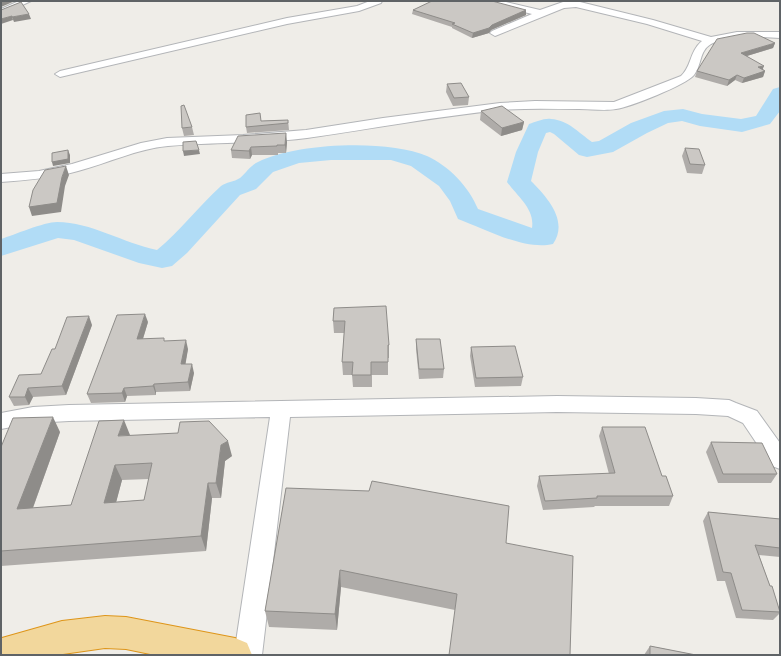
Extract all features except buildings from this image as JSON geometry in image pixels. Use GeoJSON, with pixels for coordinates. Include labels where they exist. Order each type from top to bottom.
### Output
{"type":"FeatureCollection","features":[{"type":"Feature","properties":{"kind":"highway"},"geometry":{"type":"LineString","coordinates":[[2,655],[62,637],[105,632],[126,633],[205,652],[235,655]]}},
{"type":"Feature","properties":{"kind":"street"},"geometry":{"type":"LineString","coordinates":[[1,12],[27,1]]}},
{"type":"Feature","properties":{"kind":"street"},"geometry":{"type":"LineString","coordinates":[[60,74],[280,23],[359,8],[378,1]]}},
{"type":"Feature","properties":{"kind":"street"},"geometry":{"type":"LineString","coordinates":[[491,1],[541,13]]}},
{"type":"Feature","properties":{"kind":"street"},"geometry":{"type":"LineString","coordinates":[[495,33],[563,5],[576,4],[650,22],[710,40]]}},
{"type":"Feature","properties":{"kind":"street"},"geometry":{"type":"LineString","coordinates":[[1,178],[40,175],[74,168],[146,146],[167,142],[243,139],[306,134],[382,122],[493,108],[535,105],[614,106],[624,104],[685,78],[693,71],[698,50],[702,44],[710,40],[741,34],[780,35]]}},
{"type":"Feature","properties":{"kind":"street"},"geometry":{"type":"LineString","coordinates":[[1,421],[33,415],[68,413],[558,404],[696,406],[729,408],[750,417],[780,460]]}},
{"type":"Feature","properties":{"kind":"street"},"geometry":{"type":"LineString","coordinates":[[248,655],[281,410]]}},
{"type":"Feature","properties":{"kind":"waterway"},"geometry":{"type":"LineString","coordinates":[[1,248],[56,230],[79,233],[139,255],[162,260],[177,247],[231,190],[247,184],[265,167],[296,156],[331,153],[393,153],[419,161],[448,181],[462,201],[467,214],[521,234],[544,238],[546,220],[535,199],[519,182],[527,152],[537,129],[550,125],[562,129],[587,150],[605,147],[639,128],[664,117],[683,115],[700,120],[742,126],[763,120],[780,93]]}}]}
